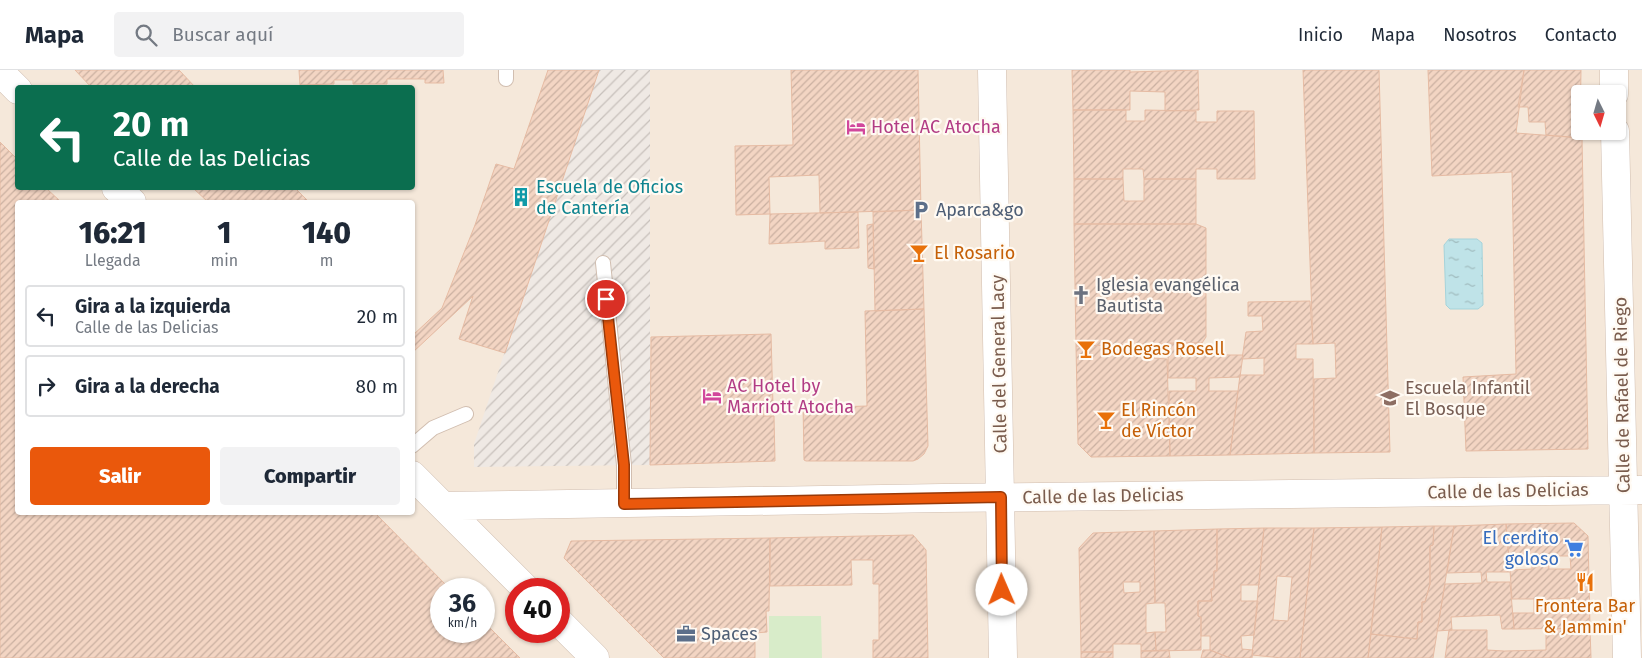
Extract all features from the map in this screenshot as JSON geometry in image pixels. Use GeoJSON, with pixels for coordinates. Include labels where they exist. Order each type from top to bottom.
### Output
{"type":"FeatureCollection","features":[{"type":"Feature","properties":{"kind":"street","name":"Calle del General Lacy"},"geometry":{"type":"LineString","coordinates":[[992,70],[1004,658]]}},
{"type":"Feature","properties":{"kind":"street"},"geometry":{"type":"LineString","coordinates":[[1614,70],[1614,85]]}},
{"type":"Feature","properties":{"kind":"street"},"geometry":{"type":"LineString","coordinates":[[0,72],[15,87]]}},
{"type":"Feature","properties":{"kind":"street","name":"Calle de Rafael de Riego"},"geometry":{"type":"LineString","coordinates":[[1615,140],[1633,490],[1627,658]]}},
{"type":"Feature","properties":{"kind":"street"},"geometry":{"type":"LineString","coordinates":[[118,190],[130,200]]}},
{"type":"Feature","properties":{"kind":"street"},"geometry":{"type":"LineString","coordinates":[[415,478],[515,578]]}},
{"type":"Feature","properties":{"kind":"street","name":"Calle de las Delicias"},"geometry":{"type":"LineString","coordinates":[[444,506],[1001,497],[1633,490]]}},
{"type":"Feature","properties":{"kind":"street"},"geometry":{"type":"LineString","coordinates":[[570,633],[595,658]]}},
{"type":"Feature","properties":{"kind":"lane"},"geometry":{"type":"LineString","coordinates":[[603,263],[624,465],[624,504]]}},
{"type":"Feature","properties":{"kind":"lane"},"geometry":{"type":"LineString","coordinates":[[415,443],[433,428],[466,414]]}},
{"type":"Feature","properties":{"kind":"shaded area"},"geometry":{"type":"Polygon","coordinates":[[[0,70],[1642,70],[1642,658],[0,658],[0,70]]]}},
{"type":"Feature","properties":{"kind":"shaded area"},"geometry":{"type":"Polygon","coordinates":[[[599,70],[650,70],[650,465],[474,467],[474,444],[599,70]]]}},
{"type":"Feature","properties":{"kind":"green space"},"geometry":{"type":"Polygon","coordinates":[[[769,616],[821,616],[822,658],[769,658],[769,616]]]}},
{"type":"Feature","properties":{"kind":"water"},"geometry":{"type":"Polygon","coordinates":[[[1449,239],[1477,239],[1482,243],[1483,305],[1478,309],[1450,309],[1446,305],[1444,245],[1449,239]]]}},
{"type":"Feature","properties":{"kind":"building"},"geometry":{"type":"Polygon","coordinates":[[[75,70],[179,70],[193,85],[89,85],[75,70]]]}},
{"type":"Feature","properties":{"kind":"building"},"geometry":{"type":"Polygon","coordinates":[[[299,70],[443,70],[444,83],[425,83],[425,79],[387,79],[387,84],[353,84],[353,80],[334,80],[334,84],[300,85],[299,70]]]}},
{"type":"Feature","properties":{"kind":"building","name":"Escuela de Oficios de Cantería"},"geometry":{"type":"Polygon","coordinates":[[[548,70],[599,70],[505,353],[459,339],[473,296],[415,350],[415,333],[442,308],[475,225],[496,164],[514,169],[548,70]]]}},
{"type":"Feature","properties":{"kind":"building","name":"Hotel AC Atocha"},"geometry":{"type":"Polygon","coordinates":[[[791,70],[918,70],[921,210],[820,213],[819,175],[769,177],[770,214],[736,215],[735,146],[793,145],[791,70]]]}},
{"type":"Feature","properties":{"kind":"building"},"geometry":{"type":"Polygon","coordinates":[[[1072,70],[1130,70],[1130,72],[1198,70],[1199,110],[1165,111],[1165,92],[1130,91],[1130,110],[1073,110],[1072,70]]]}},
{"type":"Feature","properties":{"kind":"building"},"geometry":{"type":"Polygon","coordinates":[[[1303,70],[1379,70],[1390,452],[1314,453],[1314,379],[1336,378],[1335,343],[1313,344],[1303,70]]]}},
{"type":"Feature","properties":{"kind":"building"},"geometry":{"type":"Polygon","coordinates":[[[1428,70],[1524,70],[1516,133],[1571,137],[1571,140],[1582,140],[1588,449],[1466,451],[1463,377],[1516,374],[1512,172],[1432,176],[1428,70]]]}},
{"type":"Feature","properties":{"kind":"building"},"geometry":{"type":"Polygon","coordinates":[[[1524,70],[1581,70],[1581,85],[1571,85],[1571,137],[1546,135],[1545,122],[1529,122],[1528,107],[1518,107],[1524,70]]]}},
{"type":"Feature","properties":{"kind":"building"},"geometry":{"type":"Polygon","coordinates":[[[1073,110],[1126,110],[1126,121],[1145,121],[1145,110],[1196,111],[1196,122],[1217,122],[1217,111],[1254,111],[1255,179],[1217,179],[1217,169],[1196,169],[1196,179],[1144,179],[1143,169],[1123,169],[1123,179],[1074,179],[1073,110]]]}},
{"type":"Feature","properties":{"kind":"building"},"geometry":{"type":"Polygon","coordinates":[[[0,142],[15,157],[15,190],[48,190],[59,200],[15,200],[15,515],[377,515],[439,578],[430,578],[430,643],[495,643],[495,633],[520,658],[0,658],[0,142]]]}},
{"type":"Feature","properties":{"kind":"building"},"geometry":{"type":"Polygon","coordinates":[[[1074,179],[1123,179],[1124,201],[1144,201],[1144,179],[1196,179],[1196,224],[1074,224],[1074,179]]]}},
{"type":"Feature","properties":{"kind":"building"},"geometry":{"type":"Polygon","coordinates":[[[195,190],[297,190],[307,200],[206,200],[195,190]]]}},
{"type":"Feature","properties":{"kind":"building"},"geometry":{"type":"Polygon","coordinates":[[[921,210],[924,309],[875,311],[873,212],[921,210]]]}},
{"type":"Feature","properties":{"kind":"building"},"geometry":{"type":"Polygon","coordinates":[[[858,212],[859,248],[825,249],[825,241],[769,244],[770,214],[858,212]]]}},
{"type":"Feature","properties":{"kind":"building"},"geometry":{"type":"Polygon","coordinates":[[[873,224],[874,269],[868,268],[867,225],[873,224]]]}},
{"type":"Feature","properties":{"kind":"building"},"geometry":{"type":"Polygon","coordinates":[[[1074,224],[1196,224],[1206,228],[1206,337],[1202,343],[1076,346],[1074,224]]]}},
{"type":"Feature","properties":{"kind":"building"},"geometry":{"type":"Polygon","coordinates":[[[1310,301],[1313,344],[1296,344],[1296,359],[1313,359],[1314,453],[1230,455],[1240,375],[1264,375],[1264,358],[1242,359],[1246,332],[1263,331],[1262,316],[1248,316],[1248,302],[1310,301]]]}},
{"type":"Feature","properties":{"kind":"building"},"geometry":{"type":"Polygon","coordinates":[[[924,309],[928,446],[924,454],[913,461],[804,460],[803,403],[835,403],[835,407],[867,406],[865,311],[924,309]]]}},
{"type":"Feature","properties":{"kind":"building","name":"AC Hotel by Marriott Atocha"},"geometry":{"type":"Polygon","coordinates":[[[771,334],[773,406],[763,406],[764,416],[774,416],[775,461],[650,465],[651,337],[771,334]]]}},
{"type":"Feature","properties":{"kind":"building"},"geometry":{"type":"Polygon","coordinates":[[[1168,343],[1202,343],[1202,355],[1243,355],[1240,377],[1209,378],[1209,391],[1238,391],[1230,455],[1170,456],[1169,391],[1196,391],[1196,378],[1168,378],[1168,343]]]}},
{"type":"Feature","properties":{"kind":"building"},"geometry":{"type":"Polygon","coordinates":[[[1151,344],[1152,358],[1167,359],[1170,456],[1091,457],[1078,444],[1076,346],[1151,344]]]}},
{"type":"Feature","properties":{"kind":"building"},"geometry":{"type":"Polygon","coordinates":[[[1574,523],[1588,536],[1590,628],[1514,629],[1513,613],[1534,613],[1534,599],[1512,599],[1510,570],[1532,569],[1532,558],[1509,558],[1506,524],[1574,523]],[[1548,556],[1549,569],[1571,569],[1570,556],[1548,556]],[[1570,598],[1549,599],[1548,613],[1571,612],[1570,598]]]}},
{"type":"Feature","properties":{"kind":"building"},"geometry":{"type":"Polygon","coordinates":[[[1506,524],[1510,572],[1486,572],[1487,582],[1510,582],[1514,629],[1502,629],[1500,615],[1451,617],[1452,630],[1437,631],[1445,584],[1482,583],[1481,572],[1447,573],[1454,526],[1506,524]]]}},
{"type":"Feature","properties":{"kind":"building"},"geometry":{"type":"Polygon","coordinates":[[[1434,526],[1433,545],[1430,546],[1430,584],[1425,602],[1422,602],[1422,622],[1418,622],[1417,639],[1371,634],[1382,527],[1434,526]]]}},
{"type":"Feature","properties":{"kind":"building"},"geometry":{"type":"Polygon","coordinates":[[[1434,526],[1454,526],[1433,658],[1368,658],[1371,634],[1417,639],[1418,622],[1422,622],[1422,602],[1425,602],[1430,584],[1430,546],[1433,545],[1434,526]]]}},
{"type":"Feature","properties":{"kind":"building"},"geometry":{"type":"Polygon","coordinates":[[[1382,527],[1368,658],[1300,658],[1314,528],[1382,527]]]}},
{"type":"Feature","properties":{"kind":"building"},"geometry":{"type":"Polygon","coordinates":[[[1264,528],[1314,528],[1300,658],[1252,655],[1264,528]],[[1277,576],[1273,620],[1288,621],[1292,577],[1277,576]]]}},
{"type":"Feature","properties":{"kind":"building"},"geometry":{"type":"Polygon","coordinates":[[[1264,528],[1259,585],[1241,585],[1241,601],[1258,601],[1254,635],[1241,636],[1242,649],[1253,650],[1252,658],[1230,658],[1210,650],[1210,636],[1201,636],[1201,617],[1198,616],[1198,601],[1212,601],[1211,589],[1214,589],[1214,571],[1217,571],[1217,529],[1264,528]]]}},
{"type":"Feature","properties":{"kind":"building"},"geometry":{"type":"Polygon","coordinates":[[[1217,529],[1217,571],[1214,571],[1214,589],[1211,589],[1212,601],[1198,601],[1198,616],[1201,617],[1201,650],[1156,651],[1155,632],[1166,632],[1165,603],[1155,603],[1154,531],[1217,529]]]}},
{"type":"Feature","properties":{"kind":"building"},"geometry":{"type":"Polygon","coordinates":[[[1154,531],[1155,603],[1146,604],[1146,633],[1155,632],[1156,651],[1141,651],[1141,644],[1113,644],[1113,652],[1081,652],[1079,548],[1093,533],[1154,531]],[[1123,582],[1124,593],[1140,592],[1140,582],[1123,582]]]}},
{"type":"Feature","properties":{"kind":"building"},"geometry":{"type":"Polygon","coordinates":[[[913,535],[926,550],[928,658],[873,658],[873,640],[879,640],[879,584],[873,584],[873,560],[851,560],[852,585],[770,586],[770,538],[913,535]]]}},
{"type":"Feature","properties":{"kind":"building"},"geometry":{"type":"Polygon","coordinates":[[[770,538],[769,611],[766,611],[767,632],[755,633],[755,658],[664,658],[564,558],[571,541],[770,538]]]}},
{"type":"Feature","properties":{"kind":"building"},"geometry":{"type":"Polygon","coordinates":[[[1590,628],[1591,658],[1445,658],[1449,630],[1487,630],[1487,650],[1504,651],[1546,650],[1546,629],[1590,628]]]}},
{"type":"Feature","properties":{"kind":"building"},"geometry":{"type":"Polygon","coordinates":[[[1169,650],[1170,658],[1141,658],[1141,651],[1169,650]]]}},
{"type":"Feature","properties":{"kind":"building"},"geometry":{"type":"Polygon","coordinates":[[[1203,650],[1210,650],[1230,658],[1201,658],[1203,650]]]}},
{"type":"Feature","properties":{"kind":"building"},"geometry":{"type":"Polygon","coordinates":[[[1081,652],[1113,652],[1113,658],[1081,658],[1081,652]]]}},
{"type":"Feature","properties":{"kind":"place","name":"Hotel AC Atocha"},"geometry":{"type":"Point","coordinates":[856,127]}},
{"type":"Feature","properties":{"kind":"place","name":"Escuela de Oficios de Cantería"},"geometry":{"type":"Point","coordinates":[521,197]}},
{"type":"Feature","properties":{"kind":"place","name":"Aparca&go"},"geometry":{"type":"Point","coordinates":[921,210]}},
{"type":"Feature","properties":{"kind":"place","name":"El Rosario"},"geometry":{"type":"Point","coordinates":[919,253]}},
{"type":"Feature","properties":{"kind":"place","name":"Iglesia evangélica Bautista"},"geometry":{"type":"Point","coordinates":[1081,295]}},
{"type":"Feature","properties":{"kind":"place","name":"Bodegas Rosell"},"geometry":{"type":"Point","coordinates":[1086,349]}},
{"type":"Feature","properties":{"kind":"place","name":"AC Hotel by Marriott Atocha"},"geometry":{"type":"Point","coordinates":[712,396]}},
{"type":"Feature","properties":{"kind":"place","name":"Escuela Infantil El Bosque"},"geometry":{"type":"Point","coordinates":[1390,398]}},
{"type":"Feature","properties":{"kind":"place","name":"El Rincón de Víctor"},"geometry":{"type":"Point","coordinates":[1106,420]}},
{"type":"Feature","properties":{"kind":"place","name":"El cerdito goloso"},"geometry":{"type":"Point","coordinates":[1574,548]}},
{"type":"Feature","properties":{"kind":"place","name":"Frontera Bar & Jammin'"},"geometry":{"type":"Point","coordinates":[1585,582]}},
{"type":"Feature","properties":{"kind":"place","name":"Spaces"},"geometry":{"type":"Point","coordinates":[686,634]}},
{"type":"Feature","properties":{"kind":"route"},"geometry":{"type":"LineString","coordinates":[[606,299],[624,465],[624,504],[1001,497],[1002,590]]}}]}
